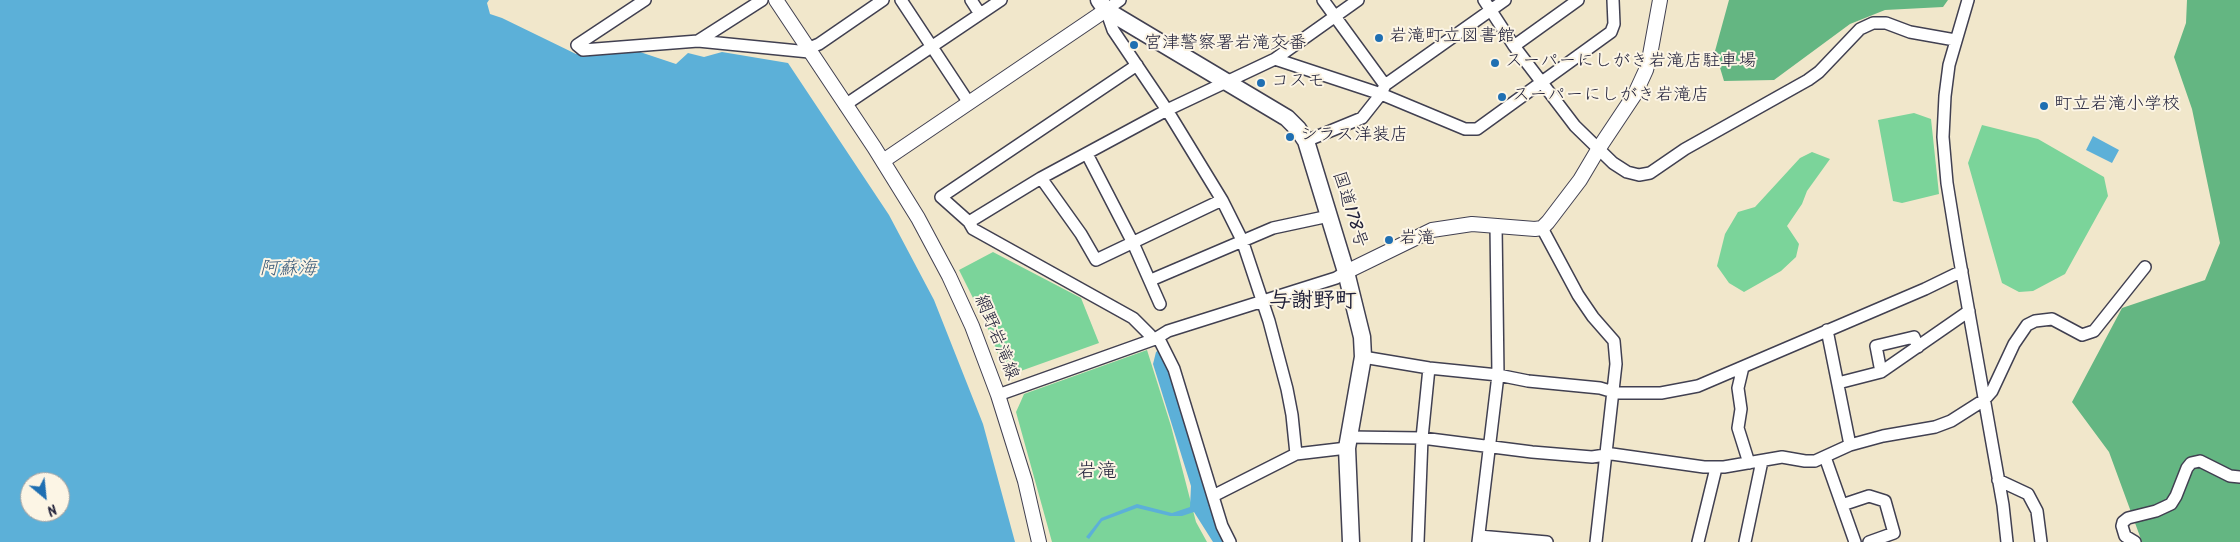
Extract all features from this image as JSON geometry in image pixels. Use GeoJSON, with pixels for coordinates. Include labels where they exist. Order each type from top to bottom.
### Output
{"type":"FeatureCollection","features":[{"type":"Feature","properties":{"kind":"highway","name":"国道178号"},"geometry":{"type":"LineString","coordinates":[[1102,5],[1287,118],[1306,141],[1346,272],[1362,337],[1363,357],[1348,442],[1352,542]]}},
{"type":"Feature","properties":{"kind":"main road","name":"網野岩滝線"},"geometry":{"type":"LineString","coordinates":[[776,0],[883,162],[918,218],[949,276],[972,326],[998,395],[1025,481],[1039,542]]}},
{"type":"Feature","properties":{"kind":"main road"},"geometry":{"type":"LineString","coordinates":[[1346,272],[1432,230],[1472,224],[1542,228],[1580,180],[1635,94],[1646,70],[1660,0]]}},
{"type":"Feature","properties":{"kind":"main road"},"geometry":{"type":"LineString","coordinates":[[883,162],[969,103],[1102,5]]}},
{"type":"Feature","properties":{"kind":"street"},"geometry":{"type":"LineString","coordinates":[[645,0],[577,45],[583,50],[698,41],[808,50],[883,0]]}},
{"type":"Feature","properties":{"kind":"street"},"geometry":{"type":"LineString","coordinates":[[698,41],[762,0]]}},
{"type":"Feature","properties":{"kind":"street"},"geometry":{"type":"LineString","coordinates":[[901,0],[969,103]]}},
{"type":"Feature","properties":{"kind":"street"},"geometry":{"type":"LineString","coordinates":[[971,0],[980,14]]}},
{"type":"Feature","properties":{"kind":"street"},"geometry":{"type":"LineString","coordinates":[[845,105],[1001,0]]}},
{"type":"Feature","properties":{"kind":"street"},"geometry":{"type":"LineString","coordinates":[[1120,0],[1102,5],[1114,30],[1167,110],[1222,200],[1242,240],[1263,302],[1287,389],[1296,454]]}},
{"type":"Feature","properties":{"kind":"street"},"geometry":{"type":"LineString","coordinates":[[1323,0],[1383,90]]}},
{"type":"Feature","properties":{"kind":"street"},"geometry":{"type":"LineString","coordinates":[[969,222],[1041,178],[1167,110],[1275,59],[1358,0]]}},
{"type":"Feature","properties":{"kind":"street"},"geometry":{"type":"LineString","coordinates":[[1484,0],[1514,46],[1575,126],[1613,163],[1628,172],[1638,175],[1650,173],[1685,149],[1808,80],[1819,72],[1860,29],[1873,23],[1886,23],[1910,32],[1955,40]]}},
{"type":"Feature","properties":{"kind":"street"},"geometry":{"type":"LineString","coordinates":[[1306,141],[1362,118],[1383,90],[1505,0]]}},
{"type":"Feature","properties":{"kind":"street"},"geometry":{"type":"LineString","coordinates":[[1514,46],[1578,0]]}},
{"type":"Feature","properties":{"kind":"street"},"geometry":{"type":"LineString","coordinates":[[1275,59],[1383,90],[1465,129],[1477,129],[1611,32],[1614,24],[1613,0]]}},
{"type":"Feature","properties":{"kind":"street"},"geometry":{"type":"LineString","coordinates":[[1968,0],[1949,66],[1943,136],[1947,183],[2007,542]]}},
{"type":"Feature","properties":{"kind":"street"},"geometry":{"type":"LineString","coordinates":[[1137,65],[941,197],[969,222],[973,229],[1133,318],[1155,339],[1174,368],[1222,526],[1230,542]]}},
{"type":"Feature","properties":{"kind":"street"},"geometry":{"type":"LineString","coordinates":[[1087,154],[1133,243],[1160,304]]}},
{"type":"Feature","properties":{"kind":"street"},"geometry":{"type":"LineString","coordinates":[[1041,178],[1081,234],[1096,260],[1222,200]]}},
{"type":"Feature","properties":{"kind":"street"},"geometry":{"type":"LineString","coordinates":[[1150,280],[1273,228],[1329,216]]}},
{"type":"Feature","properties":{"kind":"street"},"geometry":{"type":"LineString","coordinates":[[1496,225],[1498,375],[1478,539],[1547,542]]}},
{"type":"Feature","properties":{"kind":"street"},"geometry":{"type":"LineString","coordinates":[[1542,228],[1578,295],[1593,317],[1614,341],[1616,364],[1596,542]]}},
{"type":"Feature","properties":{"kind":"street"},"geometry":{"type":"LineString","coordinates":[[1213,496],[1296,454],[1348,442],[1422,438],[1532,452],[1592,457],[1612,454],[1670,464],[1716,468],[1782,457],[1805,462],[1815,461],[1850,444],[1951,422],[1984,400],[1992,391],[2014,344],[2027,325],[2035,321],[2052,318],[2082,334],[2094,331],[2145,267]]}},
{"type":"Feature","properties":{"kind":"street"},"geometry":{"type":"LineString","coordinates":[[1363,357],[1429,368],[1498,375],[1528,382],[1600,388],[1617,393],[1669,391],[1698,386],[1925,289],[1962,271]]}},
{"type":"Feature","properties":{"kind":"street"},"geometry":{"type":"LineString","coordinates":[[998,395],[1155,339],[1168,331],[1336,278],[1346,272]]}},
{"type":"Feature","properties":{"kind":"street"},"geometry":{"type":"LineString","coordinates":[[1838,383],[1881,372],[1969,311]]}},
{"type":"Feature","properties":{"kind":"street"},"geometry":{"type":"LineString","coordinates":[[1827,330],[1850,444]]}},
{"type":"Feature","properties":{"kind":"street"},"geometry":{"type":"LineString","coordinates":[[1881,372],[1876,346],[1914,337],[1918,346]]}},
{"type":"Feature","properties":{"kind":"street"},"geometry":{"type":"LineString","coordinates":[[1743,367],[1738,388],[1741,409],[1738,428],[1749,463]]}},
{"type":"Feature","properties":{"kind":"street"},"geometry":{"type":"LineString","coordinates":[[1418,542],[1422,438],[1429,368]]}},
{"type":"Feature","properties":{"kind":"street"},"geometry":{"type":"LineString","coordinates":[[1825,457],[1855,542]]}},
{"type":"Feature","properties":{"kind":"street"},"geometry":{"type":"LineString","coordinates":[[1745,542],[1762,461]]}},
{"type":"Feature","properties":{"kind":"street"},"geometry":{"type":"LineString","coordinates":[[2135,542],[2125,536],[2122,526],[2123,522],[2128,518],[2156,511],[2171,504],[2187,468],[2191,464],[2200,461],[2230,476],[2240,477]]}},
{"type":"Feature","properties":{"kind":"street"},"geometry":{"type":"LineString","coordinates":[[1698,542],[1716,468]]}},
{"type":"Feature","properties":{"kind":"street"},"geometry":{"type":"LineString","coordinates":[[1998,480],[2028,494],[2037,511],[2041,542]]}},
{"type":"Feature","properties":{"kind":"street"},"geometry":{"type":"LineString","coordinates":[[1842,505],[1869,496],[1885,501],[1894,533],[1869,542]]}},
{"type":"Feature","properties":{"kind":"green space"},"geometry":{"type":"Polygon","coordinates":[[[1729,0],[1948,0],[1943,7],[1885,10],[1850,24],[1774,80],[1724,81],[1715,51],[1729,0]]]}},
{"type":"Feature","properties":{"kind":"green space"},"geometry":{"type":"Polygon","coordinates":[[[2187,0],[2240,0],[2240,542],[2142,542],[2109,452],[2072,402],[2122,308],[2205,280],[2220,243],[2192,109],[2174,57],[2186,23],[2187,0]]]}},
{"type":"Feature","properties":{"kind":"green space"},"geometry":{"type":"Polygon","coordinates":[[[1914,113],[1931,119],[1939,194],[1902,203],[1893,201],[1878,120],[1914,113]]]}},
{"type":"Feature","properties":{"kind":"green space"},"geometry":{"type":"Polygon","coordinates":[[[1982,125],[2038,139],[2104,177],[2108,196],[2065,274],[2033,291],[2019,292],[2002,283],[1968,163],[1982,125]]]}},
{"type":"Feature","properties":{"kind":"green space"},"geometry":{"type":"Polygon","coordinates":[[[1812,152],[1830,159],[1807,191],[1802,204],[1787,226],[1799,244],[1796,257],[1781,271],[1744,292],[1729,283],[1717,266],[1725,234],[1738,212],[1755,207],[1800,158],[1812,152]]]}},
{"type":"Feature","properties":{"kind":"green space"},"geometry":{"type":"Polygon","coordinates":[[[993,252],[1081,298],[1099,343],[1015,373],[1003,367],[986,324],[959,270],[993,252]]]}},
{"type":"Feature","properties":{"kind":"green space"},"geometry":{"type":"Polygon","coordinates":[[[1147,350],[1171,426],[1196,522],[1207,542],[1052,542],[1016,412],[1024,394],[1147,350]]]}},
{"type":"Feature","properties":{"kind":"water","name":"阿蘇海"},"geometry":{"type":"Polygon","coordinates":[[[0,0],[489,0],[487,3],[490,14],[576,54],[640,52],[676,64],[688,53],[704,57],[722,52],[788,63],[889,215],[934,300],[983,424],[1015,542],[0,542],[0,0]]]}},
{"type":"Feature","properties":{"kind":"water"},"geometry":{"type":"Polygon","coordinates":[[[2093,136],[2119,150],[2112,163],[2086,150],[2093,136]]]}},
{"type":"Feature","properties":{"kind":"water"},"geometry":{"type":"Polygon","coordinates":[[[1160,349],[1169,369],[1211,512],[1225,542],[1213,542],[1194,512],[1182,516],[1170,516],[1137,508],[1102,521],[1089,539],[1086,537],[1101,518],[1137,504],[1172,513],[1190,507],[1191,486],[1153,364],[1156,352],[1160,349]]]}},
{"type":"Feature","properties":{"kind":"place","name":"岩滝町立図書館"},"geometry":{"type":"Point","coordinates":[1379,38]}},
{"type":"Feature","properties":{"kind":"place","name":"宮津警察署岩滝交番"},"geometry":{"type":"Point","coordinates":[1134,45]}},
{"type":"Feature","properties":{"kind":"place","name":"スーパーにしがき岩滝店駐車場"},"geometry":{"type":"Point","coordinates":[1495,63]}},
{"type":"Feature","properties":{"kind":"place","name":"コスモ"},"geometry":{"type":"Point","coordinates":[1261,83]}},
{"type":"Feature","properties":{"kind":"place","name":"スーパーにしがき岩滝店"},"geometry":{"type":"Point","coordinates":[1502,97]}},
{"type":"Feature","properties":{"kind":"place","name":"町立岩滝小学校"},"geometry":{"type":"Point","coordinates":[2044,106]}},
{"type":"Feature","properties":{"kind":"place","name":"シラス洋装店"},"geometry":{"type":"Point","coordinates":[1290,137]}},
{"type":"Feature","properties":{"kind":"place","name":"岩滝"},"geometry":{"type":"Point","coordinates":[1389,240]}},
{"type":"Feature","properties":{"kind":"district","name":"与謝野町"},"geometry":{"type":"Point","coordinates":[1313,303]}},
{"type":"Feature","properties":{"kind":"district","name":"岩滝"},"geometry":{"type":"Point","coordinates":[1097,474]}}]}
